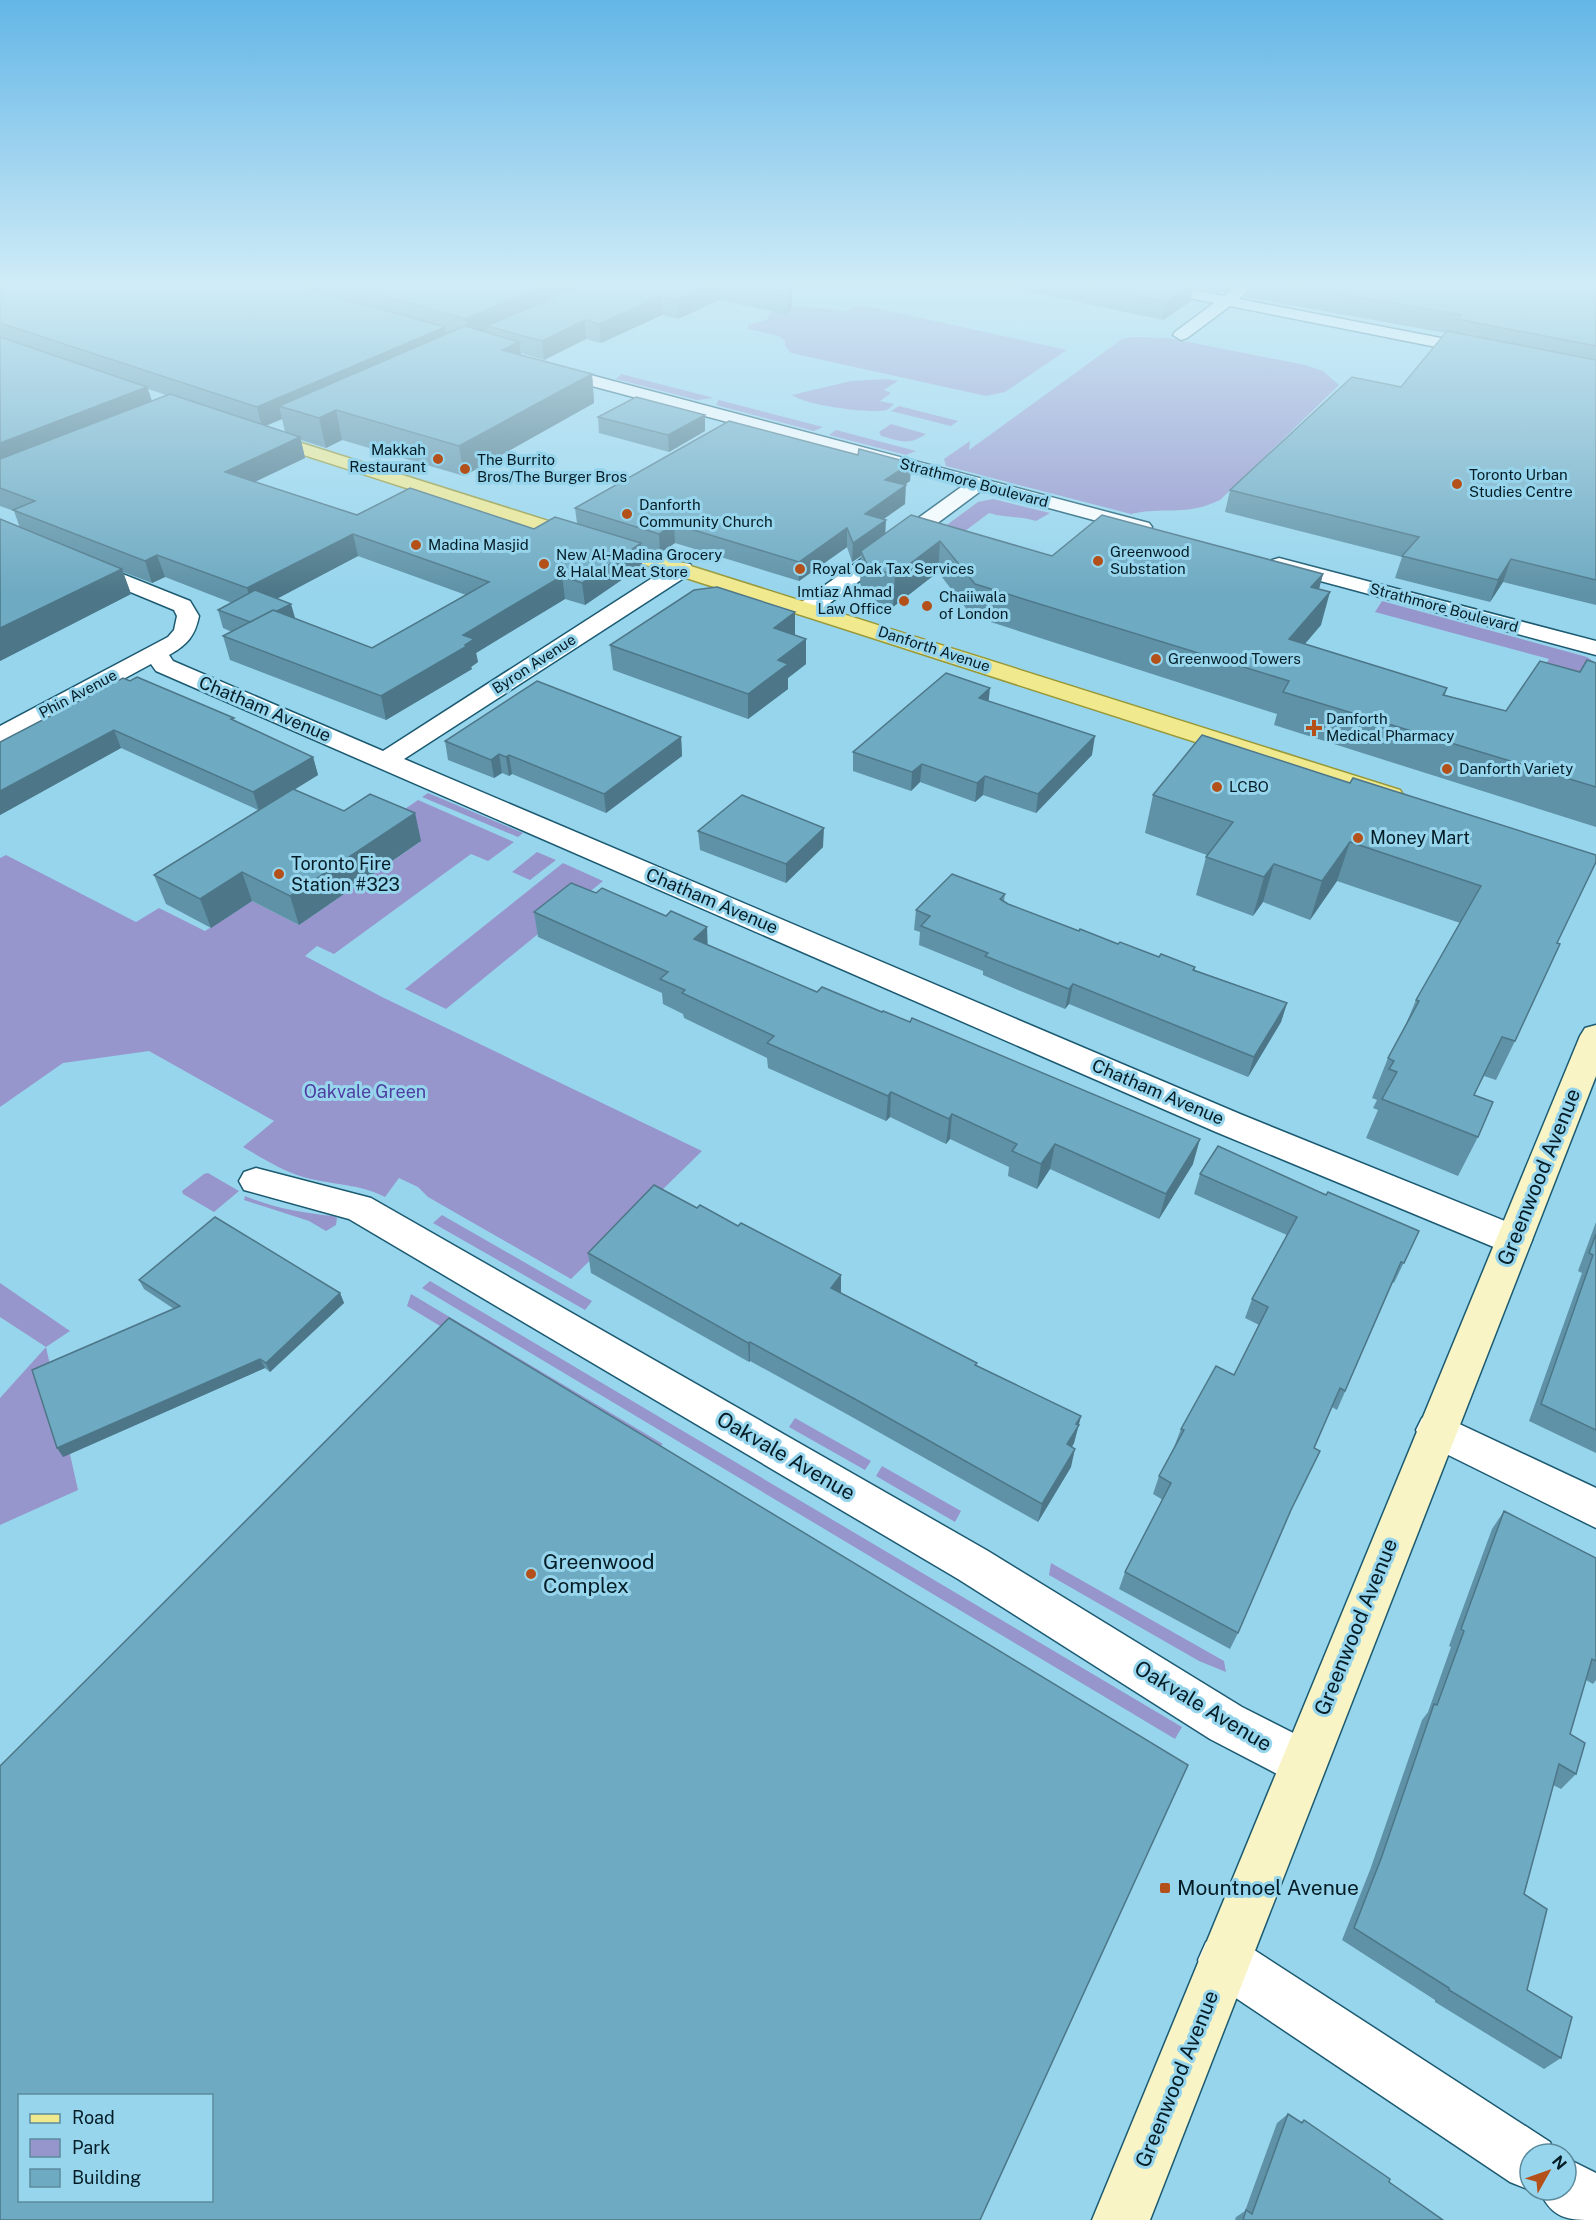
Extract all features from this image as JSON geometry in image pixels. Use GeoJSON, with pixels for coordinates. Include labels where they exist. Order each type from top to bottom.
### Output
{"type":"FeatureCollection","features":[{"type":"Feature","properties":{"kind":"main road","name":"Danforth Avenue"},"geometry":{"type":"LineString","coordinates":[[254,433],[1420,805]]}},
{"type":"Feature","properties":{"kind":"street","name":"Strathmore Boulevard"},"geometry":{"type":"LineString","coordinates":[[611,386],[1160,532]]}},
{"type":"Feature","properties":{"kind":"street"},"geometry":{"type":"LineString","coordinates":[[254,433],[290,424]]}},
{"type":"Feature","properties":{"kind":"street"},"geometry":{"type":"LineString","coordinates":[[807,609],[978,484]]}},
{"type":"Feature","properties":{"kind":"street"},"geometry":{"type":"LineString","coordinates":[[0,531],[182,606],[188,615],[185,631],[176,642],[157,653]]}},
{"type":"Feature","properties":{"kind":"street","name":"Strathmore Boulevard"},"geometry":{"type":"LineString","coordinates":[[1259,558],[1596,648]]}},
{"type":"Feature","properties":{"kind":"street","name":"Byron Avenue"},"geometry":{"type":"LineString","coordinates":[[386,760],[682,569]]}},
{"type":"Feature","properties":{"kind":"street","name":"Phin Avenue"},"geometry":{"type":"LineString","coordinates":[[0,736],[157,653]]}},
{"type":"Feature","properties":{"kind":"street","name":"Chatham Avenue"},"geometry":{"type":"LineString","coordinates":[[157,653],[164,666],[1217,1118],[1514,1240]]}},
{"type":"Feature","properties":{"kind":"street","name":"Greenwood Avenue"},"geometry":{"type":"LineString","coordinates":[[1121,2220],[1302,1763],[1596,1036]]}},
{"type":"Feature","properties":{"kind":"street","name":"Oakvale Avenue"},"geometry":{"type":"LineString","coordinates":[[256,1181],[359,1208],[973,1564],[1226,1723],[1302,1763]]}},
{"type":"Feature","properties":{"kind":"street"},"geometry":{"type":"LineString","coordinates":[[1436,1430],[1596,1509]]}},
{"type":"Feature","properties":{"kind":"street"},"geometry":{"type":"LineString","coordinates":[[1224,1960],[1518,2154]]}},
{"type":"Feature","properties":{"kind":"street"},"geometry":{"type":"LineString","coordinates":[[1578,2194],[1596,2206]]}},
{"type":"Feature","properties":{"kind":"green space"},"geometry":{"type":"Polygon","coordinates":[[[641,386],[666,386],[714,398],[697,400],[641,386]]]}},
{"type":"Feature","properties":{"kind":"green space"},"geometry":{"type":"Polygon","coordinates":[[[832,386],[891,386],[884,390],[891,393],[880,401],[894,404],[886,410],[866,411],[837,408],[799,399],[792,395],[832,386]]]}},
{"type":"Feature","properties":{"kind":"green space"},"geometry":{"type":"Polygon","coordinates":[[[939,386],[1014,386],[1005,392],[986,396],[939,386]]]}},
{"type":"Feature","properties":{"kind":"green space"},"geometry":{"type":"Polygon","coordinates":[[[1058,386],[1338,386],[1220,500],[1185,510],[1131,514],[946,466],[944,459],[970,441],[969,450],[1058,386]]]}},
{"type":"Feature","properties":{"kind":"green space"},"geometry":{"type":"Polygon","coordinates":[[[719,400],[823,427],[814,431],[716,405],[719,400]]]}},
{"type":"Feature","properties":{"kind":"green space"},"geometry":{"type":"Polygon","coordinates":[[[899,406],[958,421],[951,426],[891,411],[899,406]]]}},
{"type":"Feature","properties":{"kind":"green space"},"geometry":{"type":"Polygon","coordinates":[[[891,424],[926,434],[909,441],[881,436],[879,432],[891,424]]]}},
{"type":"Feature","properties":{"kind":"green space"},"geometry":{"type":"Polygon","coordinates":[[[836,430],[916,451],[906,455],[829,435],[836,430]]]}},
{"type":"Feature","properties":{"kind":"green space"},"geometry":{"type":"Polygon","coordinates":[[[993,499],[1050,513],[1036,521],[989,513],[945,546],[925,541],[978,502],[993,499]]]}},
{"type":"Feature","properties":{"kind":"green space"},"geometry":{"type":"Polygon","coordinates":[[[1382,601],[1587,657],[1596,663],[1596,698],[1536,681],[1549,659],[1375,612],[1382,601]]]}},
{"type":"Feature","properties":{"kind":"green space"},"geometry":{"type":"Polygon","coordinates":[[[428,793],[523,833],[518,837],[422,797],[428,793]]]}},
{"type":"Feature","properties":{"kind":"green space","name":"Oakvale Green"},"geometry":{"type":"Polygon","coordinates":[[[418,800],[514,842],[488,861],[471,854],[334,954],[317,946],[305,956],[382,997],[702,1151],[571,1279],[428,1197],[418,1187],[399,1178],[385,1197],[356,1187],[307,1178],[274,1165],[243,1147],[274,1121],[149,1051],[63,1063],[0,1107],[0,858],[6,855],[136,922],[159,908],[205,931],[252,901],[299,925],[420,842],[383,824],[418,800]]]}},
{"type":"Feature","properties":{"kind":"green space"},"geometry":{"type":"Polygon","coordinates":[[[537,852],[556,860],[530,880],[512,872],[537,852]]]}},
{"type":"Feature","properties":{"kind":"green space"},"geometry":{"type":"Polygon","coordinates":[[[563,863],[603,881],[446,1009],[405,989],[563,863]]]}},
{"type":"Feature","properties":{"kind":"green space"},"geometry":{"type":"Polygon","coordinates":[[[208,1173],[239,1191],[214,1212],[183,1194],[182,1191],[208,1173]]]}},
{"type":"Feature","properties":{"kind":"green space"},"geometry":{"type":"Polygon","coordinates":[[[245,1196],[288,1209],[333,1216],[337,1218],[336,1225],[326,1231],[309,1221],[244,1200],[245,1196]]]}},
{"type":"Feature","properties":{"kind":"green space"},"geometry":{"type":"Polygon","coordinates":[[[442,1215],[592,1301],[585,1310],[433,1223],[442,1215]]]}},
{"type":"Feature","properties":{"kind":"green space"},"geometry":{"type":"Polygon","coordinates":[[[430,1281],[1182,1727],[1175,1739],[422,1288],[430,1281]]]}},
{"type":"Feature","properties":{"kind":"green space"},"geometry":{"type":"Polygon","coordinates":[[[0,1283],[70,1331],[46,1347],[0,1317],[0,1283]]]}},
{"type":"Feature","properties":{"kind":"green space"},"geometry":{"type":"Polygon","coordinates":[[[411,1294],[663,1444],[650,1453],[407,1306],[411,1294]]]}},
{"type":"Feature","properties":{"kind":"green space"},"geometry":{"type":"Polygon","coordinates":[[[46,1347],[78,1490],[0,1525],[0,1398],[46,1347]]]}},
{"type":"Feature","properties":{"kind":"green space"},"geometry":{"type":"Polygon","coordinates":[[[795,1418],[871,1461],[865,1470],[789,1427],[795,1418]]]}},
{"type":"Feature","properties":{"kind":"green space"},"geometry":{"type":"Polygon","coordinates":[[[882,1466],[961,1511],[955,1522],[876,1476],[882,1466]]]}},
{"type":"Feature","properties":{"kind":"green space"},"geometry":{"type":"Polygon","coordinates":[[[1051,1563],[1224,1661],[1226,1672],[1199,1661],[1049,1575],[1051,1563]]]}},
{"type":"Feature","properties":{"kind":"building"},"geometry":{"type":"Polygon","coordinates":[[[0,386],[147,387],[0,443],[0,386]]]}},
{"type":"Feature","properties":{"kind":"building"},"geometry":{"type":"Polygon","coordinates":[[[192,386],[307,386],[257,407],[192,386]]]}},
{"type":"Feature","properties":{"kind":"building"},"geometry":{"type":"Polygon","coordinates":[[[326,386],[571,386],[459,446],[336,410],[319,418],[279,406],[326,386]]]}},
{"type":"Feature","properties":{"kind":"building"},"geometry":{"type":"Polygon","coordinates":[[[1343,386],[1596,386],[1596,580],[1511,559],[1498,580],[1402,556],[1419,537],[1230,490],[1343,386]]]}},
{"type":"Feature","properties":{"kind":"building"},"geometry":{"type":"Polygon","coordinates":[[[170,394],[300,437],[225,472],[357,515],[410,488],[534,529],[555,517],[641,543],[582,583],[562,576],[463,635],[474,639],[465,645],[467,646],[381,696],[223,636],[273,610],[372,648],[489,582],[353,534],[247,588],[157,555],[145,561],[13,510],[35,501],[0,488],[0,459],[170,394]]]}},
{"type":"Feature","properties":{"kind":"building"},"geometry":{"type":"Polygon","coordinates":[[[636,397],[705,415],[668,435],[598,417],[636,397]]]}},
{"type":"Feature","properties":{"kind":"building"},"geometry":{"type":"Polygon","coordinates":[[[729,421],[858,455],[859,449],[911,463],[885,480],[906,485],[865,514],[886,520],[853,543],[847,528],[799,562],[674,524],[659,534],[575,508],[729,421]]]}},
{"type":"Feature","properties":{"kind":"building"},"geometry":{"type":"Polygon","coordinates":[[[911,515],[1052,556],[1102,515],[1323,574],[1311,587],[1330,592],[1289,639],[1447,688],[1443,695],[1506,711],[1540,661],[1580,672],[1587,660],[1596,663],[1596,787],[1283,692],[1289,681],[975,584],[940,541],[895,575],[868,567],[861,551],[911,515]]]}},
{"type":"Feature","properties":{"kind":"building"},"geometry":{"type":"Polygon","coordinates":[[[0,519],[122,569],[0,628],[0,519]]]}},
{"type":"Feature","properties":{"kind":"building"},"geometry":{"type":"Polygon","coordinates":[[[717,587],[795,612],[774,628],[806,639],[778,660],[788,664],[748,694],[610,645],[694,590],[717,587]]]}},
{"type":"Feature","properties":{"kind":"building"},"geometry":{"type":"Polygon","coordinates":[[[255,590],[291,604],[250,622],[218,610],[255,590]]]}},
{"type":"Feature","properties":{"kind":"building"},"geometry":{"type":"Polygon","coordinates":[[[946,673],[990,688],[979,698],[1095,736],[1038,794],[985,776],[977,783],[922,764],[912,772],[853,752],[946,673]]]}},
{"type":"Feature","properties":{"kind":"building"},"geometry":{"type":"Polygon","coordinates":[[[137,677],[234,718],[231,719],[313,757],[253,792],[114,730],[0,791],[0,742],[123,678],[130,681],[137,677]]]}},
{"type":"Feature","properties":{"kind":"building"},"geometry":{"type":"Polygon","coordinates":[[[537,681],[681,737],[604,794],[509,755],[506,757],[499,754],[491,760],[445,741],[537,681]]]}},
{"type":"Feature","properties":{"kind":"building"},"geometry":{"type":"Polygon","coordinates":[[[1202,735],[1350,783],[1353,778],[1596,855],[1596,862],[1557,943],[1560,944],[1515,1041],[1502,1037],[1474,1095],[1493,1102],[1478,1137],[1382,1099],[1397,1072],[1389,1069],[1394,1061],[1388,1058],[1419,1001],[1416,1000],[1481,886],[1350,842],[1322,881],[1274,864],[1264,877],[1206,857],[1233,822],[1153,795],[1202,735]]]}},
{"type":"Feature","properties":{"kind":"building"},"geometry":{"type":"Polygon","coordinates":[[[293,789],[344,811],[370,794],[415,813],[290,896],[242,872],[200,899],[154,875],[293,789]]]}},
{"type":"Feature","properties":{"kind":"building"},"geometry":{"type":"Polygon","coordinates":[[[742,795],[824,828],[786,864],[698,831],[742,795]]]}},
{"type":"Feature","properties":{"kind":"building"},"geometry":{"type":"Polygon","coordinates":[[[952,874],[1005,894],[1000,899],[1008,904],[1118,944],[1120,942],[1159,957],[1161,954],[1195,967],[1193,970],[1287,1003],[1254,1057],[1073,984],[1069,989],[985,956],[988,953],[921,926],[930,916],[916,910],[952,874]]]}},
{"type":"Feature","properties":{"kind":"building"},"geometry":{"type":"Polygon","coordinates":[[[571,883],[596,893],[602,888],[666,916],[671,911],[707,927],[694,939],[817,992],[822,987],[910,1022],[912,1018],[1200,1139],[1166,1194],[1055,1144],[1041,1164],[1012,1151],[1017,1144],[952,1114],[949,1119],[891,1092],[888,1096],[767,1043],[774,1036],[682,993],[685,990],[660,979],[668,972],[534,912],[571,883]]]}},
{"type":"Feature","properties":{"kind":"building"},"geometry":{"type":"Polygon","coordinates":[[[1218,1146],[1326,1195],[1328,1192],[1419,1231],[1404,1263],[1401,1262],[1345,1391],[1340,1388],[1314,1448],[1320,1451],[1291,1510],[1238,1633],[1125,1572],[1171,1483],[1159,1476],[1184,1430],[1181,1429],[1216,1366],[1234,1375],[1268,1307],[1252,1299],[1297,1217],[1200,1174],[1218,1146]]]}},
{"type":"Feature","properties":{"kind":"building"},"geometry":{"type":"Polygon","coordinates":[[[654,1185],[697,1208],[700,1205],[738,1226],[741,1223],[841,1275],[831,1288],[977,1363],[975,1365],[1081,1416],[1076,1424],[1079,1425],[1067,1444],[1075,1449],[1042,1504],[588,1253],[654,1185]]]}},
{"type":"Feature","properties":{"kind":"building"},"geometry":{"type":"Polygon","coordinates":[[[215,1217],[340,1293],[266,1363],[260,1359],[57,1448],[32,1370],[180,1306],[139,1280],[215,1217]]]}},
{"type":"Feature","properties":{"kind":"building"},"geometry":{"type":"Polygon","coordinates":[[[1596,1234],[1596,1430],[1541,1404],[1593,1255],[1589,1253],[1596,1234]]]}},
{"type":"Feature","properties":{"kind":"building","name":"Greenwood Complex"},"geometry":{"type":"Polygon","coordinates":[[[449,1318],[1188,1765],[980,2220],[0,2220],[0,1766],[449,1318]]]}},
{"type":"Feature","properties":{"kind":"building"},"geometry":{"type":"Polygon","coordinates":[[[1504,1511],[1596,1558],[1596,1661],[1592,1659],[1570,1734],[1585,1743],[1576,1774],[1559,1764],[1524,1894],[1547,1909],[1527,1990],[1572,2017],[1561,2058],[1449,1990],[1354,1928],[1382,1856],[1434,1704],[1437,1705],[1464,1631],[1461,1629],[1504,1511]]]}},
{"type":"Feature","properties":{"kind":"building"},"geometry":{"type":"Polygon","coordinates":[[[1288,2114],[1302,2123],[1304,2120],[1390,2179],[1389,2182],[1443,2220],[1243,2220],[1246,2210],[1252,2214],[1288,2114]]]}},
{"type":"Feature","properties":{"kind":"place","name":"Makkah Restaurant"},"geometry":{"type":"Point","coordinates":[438,459]}},
{"type":"Feature","properties":{"kind":"place","name":"The Burrito Bros/The Burger Bros"},"geometry":{"type":"Point","coordinates":[465,469]}},
{"type":"Feature","properties":{"kind":"place","name":"Toronto Urban Studies Centre"},"geometry":{"type":"Point","coordinates":[1457,484]}},
{"type":"Feature","properties":{"kind":"place","name":"Danforth Community Church"},"geometry":{"type":"Point","coordinates":[627,514]}},
{"type":"Feature","properties":{"kind":"place","name":"Madina Masjid"},"geometry":{"type":"Point","coordinates":[416,545]}},
{"type":"Feature","properties":{"kind":"place","name":"Greenwood Substation"},"geometry":{"type":"Point","coordinates":[1098,561]}},
{"type":"Feature","properties":{"kind":"place","name":"New Al-Madina Grocery & Halal Meat Store"},"geometry":{"type":"Point","coordinates":[544,564]}},
{"type":"Feature","properties":{"kind":"place","name":"Royal Oak Tax Services"},"geometry":{"type":"Point","coordinates":[800,569]}},
{"type":"Feature","properties":{"kind":"place","name":"Imtiaz Ahmad Law Office"},"geometry":{"type":"Point","coordinates":[904,601]}},
{"type":"Feature","properties":{"kind":"place","name":"Chaiiwala of London"},"geometry":{"type":"Point","coordinates":[927,606]}},
{"type":"Feature","properties":{"kind":"place","name":"Greenwood Towers"},"geometry":{"type":"Point","coordinates":[1156,659]}},
{"type":"Feature","properties":{"kind":"place","name":"Danforth Medical Pharmacy"},"geometry":{"type":"Point","coordinates":[1314,728]}},
{"type":"Feature","properties":{"kind":"place","name":"Danforth Variety"},"geometry":{"type":"Point","coordinates":[1447,769]}},
{"type":"Feature","properties":{"kind":"place","name":"LCBO"},"geometry":{"type":"Point","coordinates":[1217,787]}},
{"type":"Feature","properties":{"kind":"place","name":"Money Mart"},"geometry":{"type":"Point","coordinates":[1358,838]}},
{"type":"Feature","properties":{"kind":"place","name":"Toronto Fire Station #323"},"geometry":{"type":"Point","coordinates":[279,874]}},
{"type":"Feature","properties":{"kind":"place","name":"Greenwood Complex"},"geometry":{"type":"Point","coordinates":[531,1574]}},
{"type":"Feature","properties":{"kind":"place","name":"Mountnoel Avenue"},"geometry":{"type":"Point","coordinates":[1165,1888]}}]}
